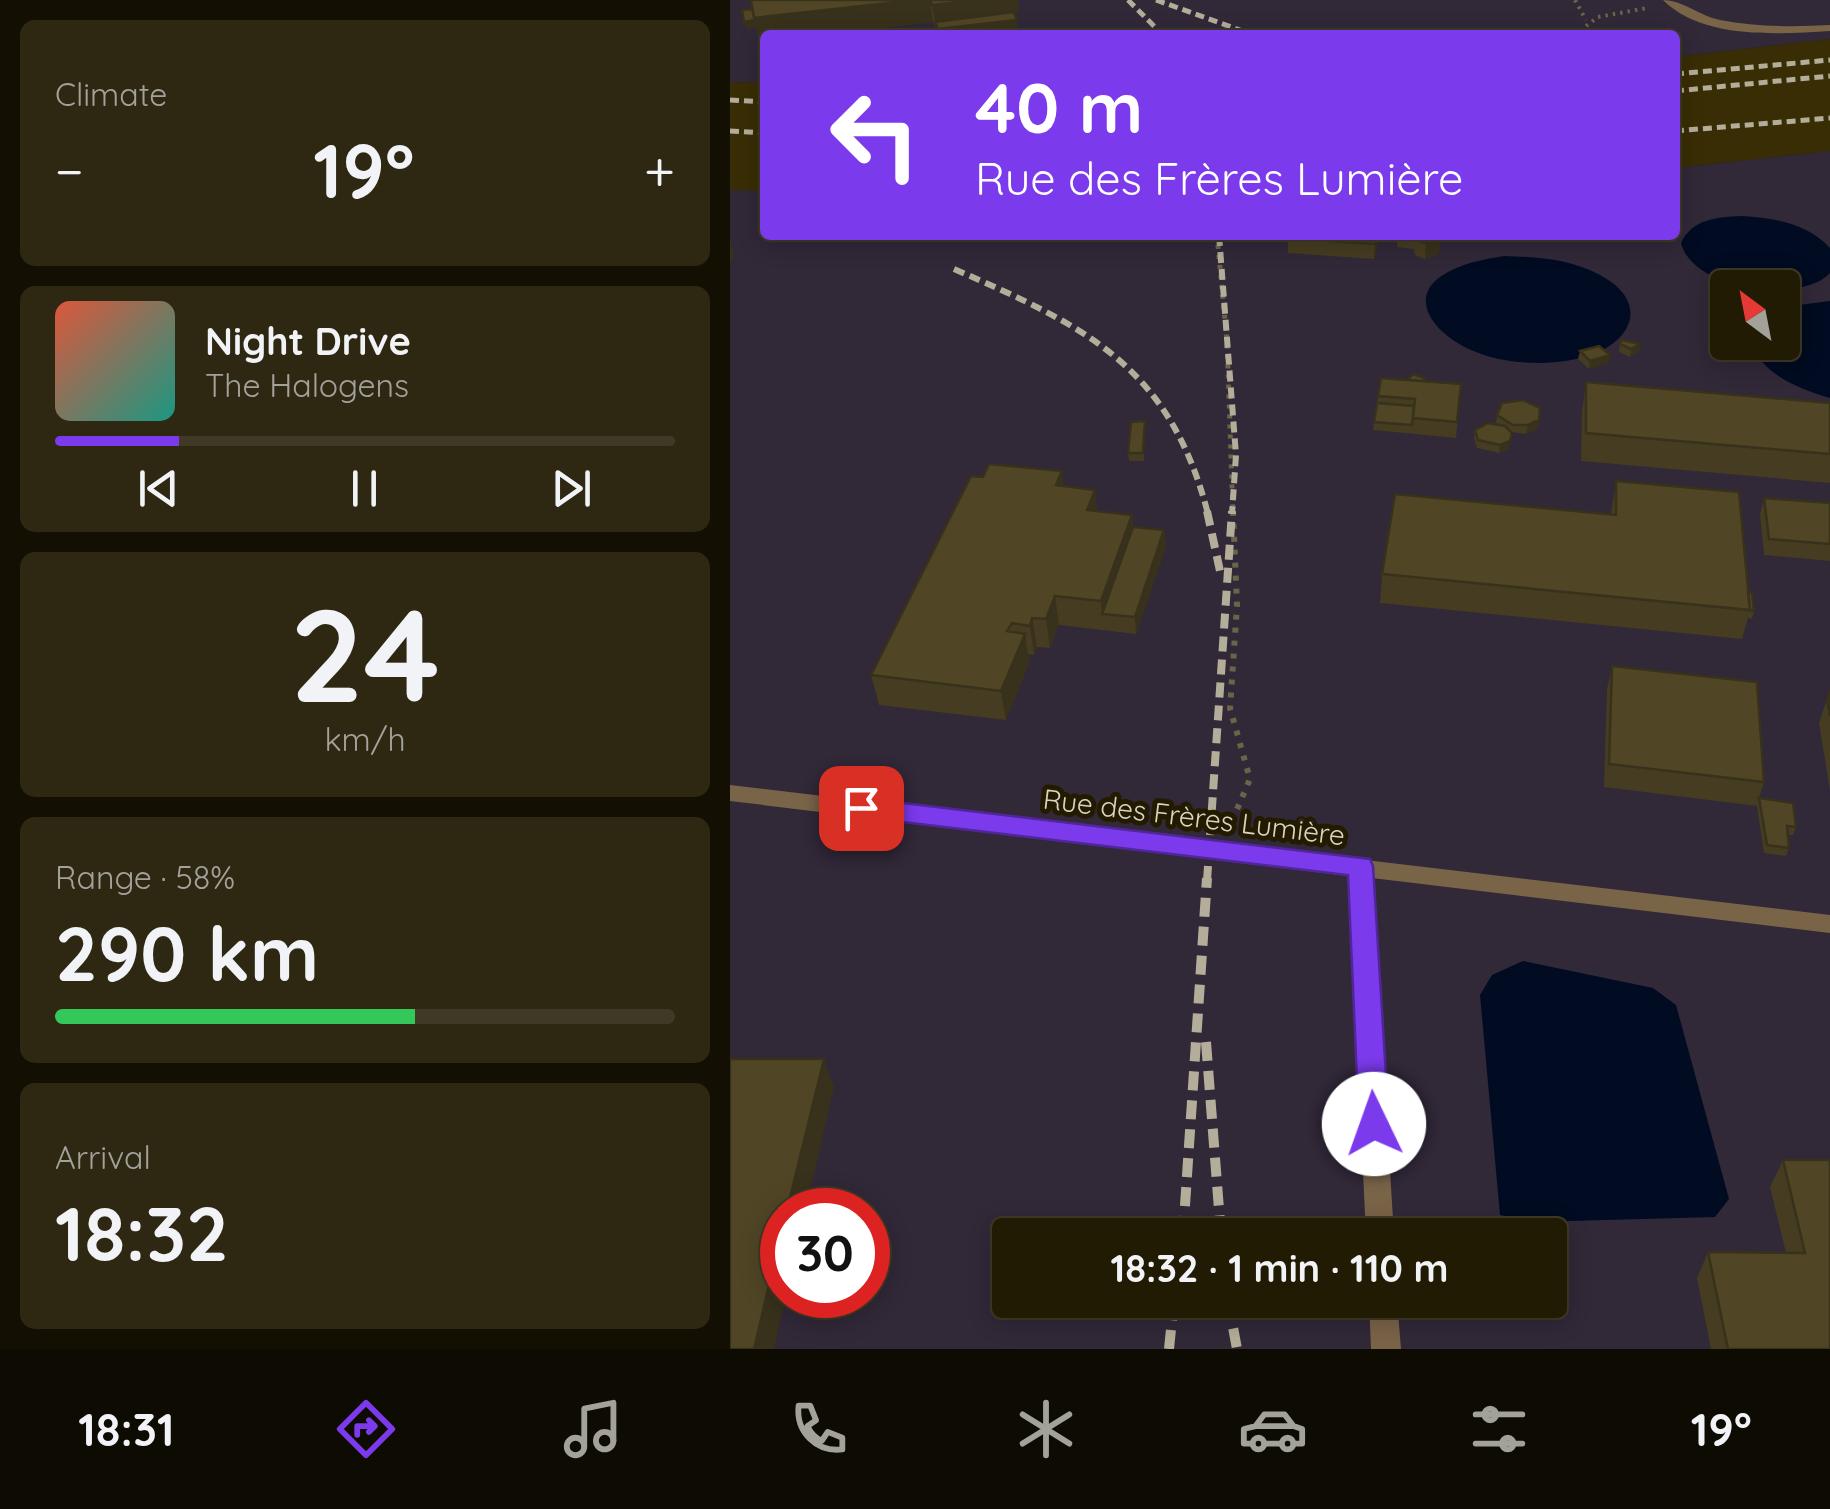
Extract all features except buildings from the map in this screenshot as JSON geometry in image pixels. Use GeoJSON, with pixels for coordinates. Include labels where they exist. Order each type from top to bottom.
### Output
{"type":"FeatureCollection","features":[{"type":"Feature","properties":{"kind":"street"},"geometry":{"type":"LineString","coordinates":[[1670,3],[1742,26],[1784,30],[1830,28]]}},
{"type":"Feature","properties":{"kind":"street","name":"Rue des Frères Lumière"},"geometry":{"type":"LineString","coordinates":[[730,793],[1830,924]]}},
{"type":"Feature","properties":{"kind":"street"},"geometry":{"type":"LineString","coordinates":[[1360,866],[1379,1218]]}},
{"type":"Feature","properties":{"kind":"street"},"geometry":{"type":"LineString","coordinates":[[1384,1318],[1386,1349]]}},
{"type":"Feature","properties":{"kind":"path"},"geometry":{"type":"LineString","coordinates":[[1575,0],[1586,20]]}},
{"type":"Feature","properties":{"kind":"path"},"geometry":{"type":"LineString","coordinates":[[1578,30],[1586,20],[1609,11],[1670,3]]}},
{"type":"Feature","properties":{"kind":"path"},"geometry":{"type":"LineString","coordinates":[[1217,240],[1227,342],[1237,606],[1230,708],[1250,779],[1220,852]]}},
{"type":"Feature","properties":{"kind":"shaded area"},"geometry":{"type":"Polygon","coordinates":[[[730,0],[1830,0],[1830,39],[1680,56],[1680,30],[760,30],[760,83],[730,82],[730,0]]]}},
{"type":"Feature","properties":{"kind":"shaded area"},"geometry":{"type":"Polygon","coordinates":[[[1830,39],[1830,151],[1680,167],[1680,56],[1830,39]]]}},
{"type":"Feature","properties":{"kind":"shaded area"},"geometry":{"type":"Polygon","coordinates":[[[730,82],[760,83],[760,191],[730,190],[730,82]]]}},
{"type":"Feature","properties":{"kind":"shaded area"},"geometry":{"type":"Polygon","coordinates":[[[1830,151],[1830,1349],[730,1349],[730,190],[760,191],[760,240],[1680,240],[1680,167],[1830,151]]]}},
{"type":"Feature","properties":{"kind":"water"},"geometry":{"type":"Polygon","coordinates":[[[1742,216],[1800,227],[1830,248],[1830,273],[1816,283],[1800,287],[1800,270],[1710,270],[1710,274],[1690,259],[1681,243],[1699,224],[1742,216]]]}},
{"type":"Feature","properties":{"kind":"water"},"geometry":{"type":"Polygon","coordinates":[[[1504,256],[1565,262],[1600,275],[1627,300],[1628,325],[1609,346],[1563,361],[1509,361],[1457,343],[1435,324],[1426,302],[1428,290],[1452,270],[1504,256]]]}},
{"type":"Feature","properties":{"kind":"water"},"geometry":{"type":"Polygon","coordinates":[[[1830,301],[1830,398],[1794,385],[1761,360],[1800,360],[1800,305],[1830,301]]]}},
{"type":"Feature","properties":{"kind":"water"},"geometry":{"type":"Polygon","coordinates":[[[1523,961],[1653,988],[1676,1005],[1729,1199],[1715,1217],[1567,1221],[1567,1218],[1500,1215],[1480,995],[1492,975],[1523,961]]]}},
{"type":"Feature","properties":{"kind":"railway"},"geometry":{"type":"LineString","coordinates":[[1128,0],[1158,30]]}},
{"type":"Feature","properties":{"kind":"railway"},"geometry":{"type":"LineString","coordinates":[[1156,0],[1240,30]]}},
{"type":"Feature","properties":{"kind":"railway"},"geometry":{"type":"LineString","coordinates":[[1680,74],[1830,60]]}},
{"type":"Feature","properties":{"kind":"railway"},"geometry":{"type":"LineString","coordinates":[[1680,91],[1830,76]]}},
{"type":"Feature","properties":{"kind":"railway"},"geometry":{"type":"LineString","coordinates":[[730,100],[760,102]]}},
{"type":"Feature","properties":{"kind":"railway"},"geometry":{"type":"LineString","coordinates":[[1680,131],[1830,118]]}},
{"type":"Feature","properties":{"kind":"railway"},"geometry":{"type":"LineString","coordinates":[[730,131],[760,133]]}},
{"type":"Feature","properties":{"kind":"railway"},"geometry":{"type":"LineString","coordinates":[[1219,240],[1236,455],[1232,514]]}},
{"type":"Feature","properties":{"kind":"railway"},"geometry":{"type":"LineString","coordinates":[[954,269],[1044,311],[1116,357],[1145,386],[1171,421],[1192,463],[1208,514]]}},
{"type":"Feature","properties":{"kind":"railway"},"geometry":{"type":"LineString","coordinates":[[1207,511],[1220,571]]}},
{"type":"Feature","properties":{"kind":"railway"},"geometry":{"type":"LineString","coordinates":[[1207,881],[1232,511]]}},
{"type":"Feature","properties":{"kind":"railway"},"geometry":{"type":"LineString","coordinates":[[1184,1218],[1207,878]]}},
{"type":"Feature","properties":{"kind":"railway"},"geometry":{"type":"LineString","coordinates":[[1206,1042],[1220,1218]]}},
{"type":"Feature","properties":{"kind":"railway"},"geometry":{"type":"LineString","coordinates":[[1169,1349],[1172,1318]]}},
{"type":"Feature","properties":{"kind":"railway"},"geometry":{"type":"LineString","coordinates":[[1231,1318],[1237,1349]]}},
{"type":"Feature","properties":{"kind":"route"},"geometry":{"type":"LineString","coordinates":[[861,808],[1360,866],[1374,1124]]}}]}
